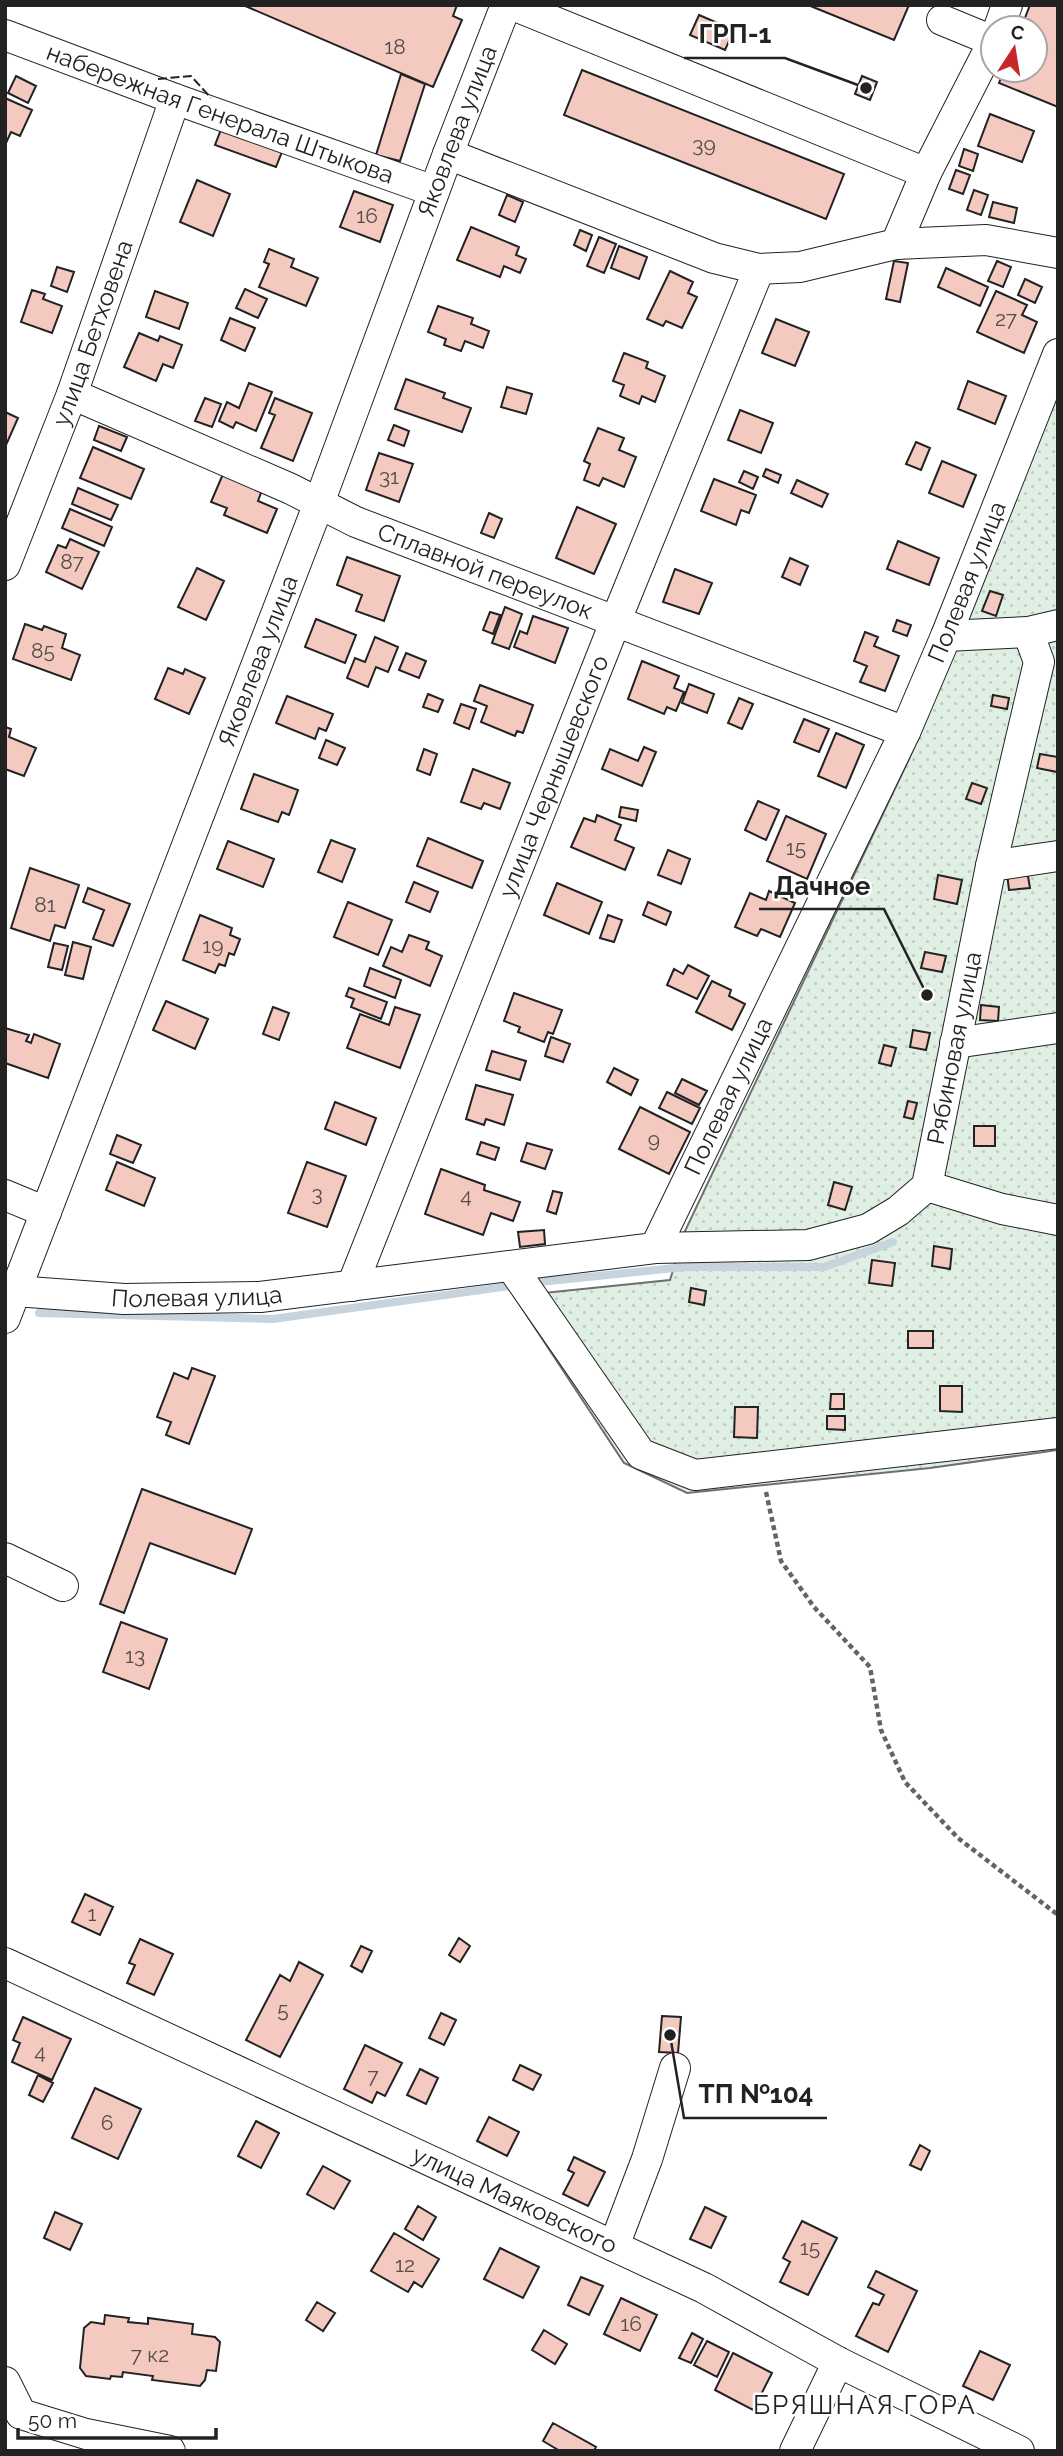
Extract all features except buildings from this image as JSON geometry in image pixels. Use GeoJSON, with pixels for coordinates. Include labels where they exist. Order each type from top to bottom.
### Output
{"type":"FeatureCollection","features":[{"type":"Feature","properties":{"kind":"street","name":"Яковлева улица"},"geometry":{"type":"LineString","coordinates":[[10,1304],[319,503],[506,5]]}},
{"type":"Feature","properties":{"kind":"street"},"geometry":{"type":"LineString","coordinates":[[513,5],[926,173]]}},
{"type":"Feature","properties":{"kind":"street"},"geometry":{"type":"LineString","coordinates":[[942,20],[979,36]]}},
{"type":"Feature","properties":{"kind":"street","name":"набережная Генерала Штыкова"},"geometry":{"type":"LineString","coordinates":[[5,34],[175,99],[434,191]]}},
{"type":"Feature","properties":{"kind":"street"},"geometry":{"type":"LineString","coordinates":[[896,244],[926,173],[979,69]]}},
{"type":"Feature","properties":{"kind":"street","name":"улица Бетховена"},"geometry":{"type":"LineString","coordinates":[[5,565],[72,394],[175,99]]}},
{"type":"Feature","properties":{"kind":"street"},"geometry":{"type":"LineString","coordinates":[[448,154],[714,258],[760,269],[800,267],[896,244],[986,240],[1058,253]]}},
{"type":"Feature","properties":{"kind":"street","name":"улица Чернышевского"},"geometry":{"type":"LineString","coordinates":[[352,1286],[616,620],[760,269]]}},
{"type":"Feature","properties":{"kind":"street","name":"Полевая улица"},"geometry":{"type":"LineString","coordinates":[[10,1304],[260,1297],[655,1248],[905,732],[1057,361]]}},
{"type":"Feature","properties":{"kind":"street","name":"Сплавной переулок"},"geometry":{"type":"LineString","coordinates":[[72,394],[291,489],[355,522],[905,732]]}},
{"type":"Feature","properties":{"kind":"street"},"geometry":{"type":"LineString","coordinates":[[946,636],[1028,632],[1058,625]]}},
{"type":"Feature","properties":{"kind":"street","name":"Рябиновая улица"},"geometry":{"type":"LineString","coordinates":[[927,1186],[991,866],[1039,662],[1028,632]]}},
{"type":"Feature","properties":{"kind":"street"},"geometry":{"type":"LineString","coordinates":[[991,866],[1058,856]]}},
{"type":"Feature","properties":{"kind":"street"},"geometry":{"type":"LineString","coordinates":[[955,1042],[1058,1028]]}},
{"type":"Feature","properties":{"kind":"street"},"geometry":{"type":"LineString","coordinates":[[655,1248],[808,1245],[868,1229],[898,1211],[927,1186],[1002,1209],[1058,1220]]}},
{"type":"Feature","properties":{"kind":"street"},"geometry":{"type":"LineString","coordinates":[[5,1195],[46,1212]]}},
{"type":"Feature","properties":{"kind":"street"},"geometry":{"type":"LineString","coordinates":[[511,1266],[641,1454],[695,1475],[1058,1433]]}},
{"type":"Feature","properties":{"kind":"street"},"geometry":{"type":"LineString","coordinates":[[5,1558],[63,1586]]}},
{"type":"Feature","properties":{"kind":"street","name":"улица Маяковского"},"geometry":{"type":"LineString","coordinates":[[5,1963],[704,2288],[838,2362],[1018,2451]]}},
{"type":"Feature","properties":{"kind":"street"},"geometry":{"type":"LineString","coordinates":[[614,2246],[647,2159],[675,2068]]}},
{"type":"Feature","properties":{"kind":"street"},"geometry":{"type":"LineString","coordinates":[[795,2451],[838,2362]]}},
{"type":"Feature","properties":{"kind":"street"},"geometry":{"type":"LineString","coordinates":[[5,2382],[21,2414],[86,2434],[170,2451]]}},
{"type":"Feature","properties":{"kind":"path"},"geometry":{"type":"LineString","coordinates":[[761,1467],[782,1561],[814,1608],[870,1667],[881,1730],[905,1782],[958,1838],[1058,1915]]}},
{"type":"Feature","properties":{"kind":"green space"},"geometry":{"type":"Polygon","coordinates":[[[1058,401],[1058,1450],[930,1468],[687,1493],[624,1463],[514,1296],[670,1280],[685,1231],[909,759],[1054,402],[1058,401]]]}},
{"type":"Feature","properties":{"kind":"waterway"},"geometry":{"type":"LineString","coordinates":[[530,1283],[684,1267],[824,1267],[893,1242]]}},
{"type":"Feature","properties":{"kind":"waterway"},"geometry":{"type":"LineString","coordinates":[[39,1313],[273,1319],[517,1285]]}},
{"type":"Feature","properties":{"kind":"fence"},"geometry":{"type":"LineString","coordinates":[[158,79],[191,76],[211,98]]}},
{"type":"Feature","properties":{"kind":"place","name":"ГРП-1"},"geometry":{"type":"Point","coordinates":[866,88]}},
{"type":"Feature","properties":{"kind":"place","name":"Дачное"},"geometry":{"type":"Point","coordinates":[927,995]}},
{"type":"Feature","properties":{"kind":"place","name":"ТП №104"},"geometry":{"type":"Point","coordinates":[670,2035]}},
{"type":"Feature","properties":{"kind":"district","name":"БРЯШНАЯ ГОРА"},"geometry":{"type":"Point","coordinates":[865,2405]}}]}
